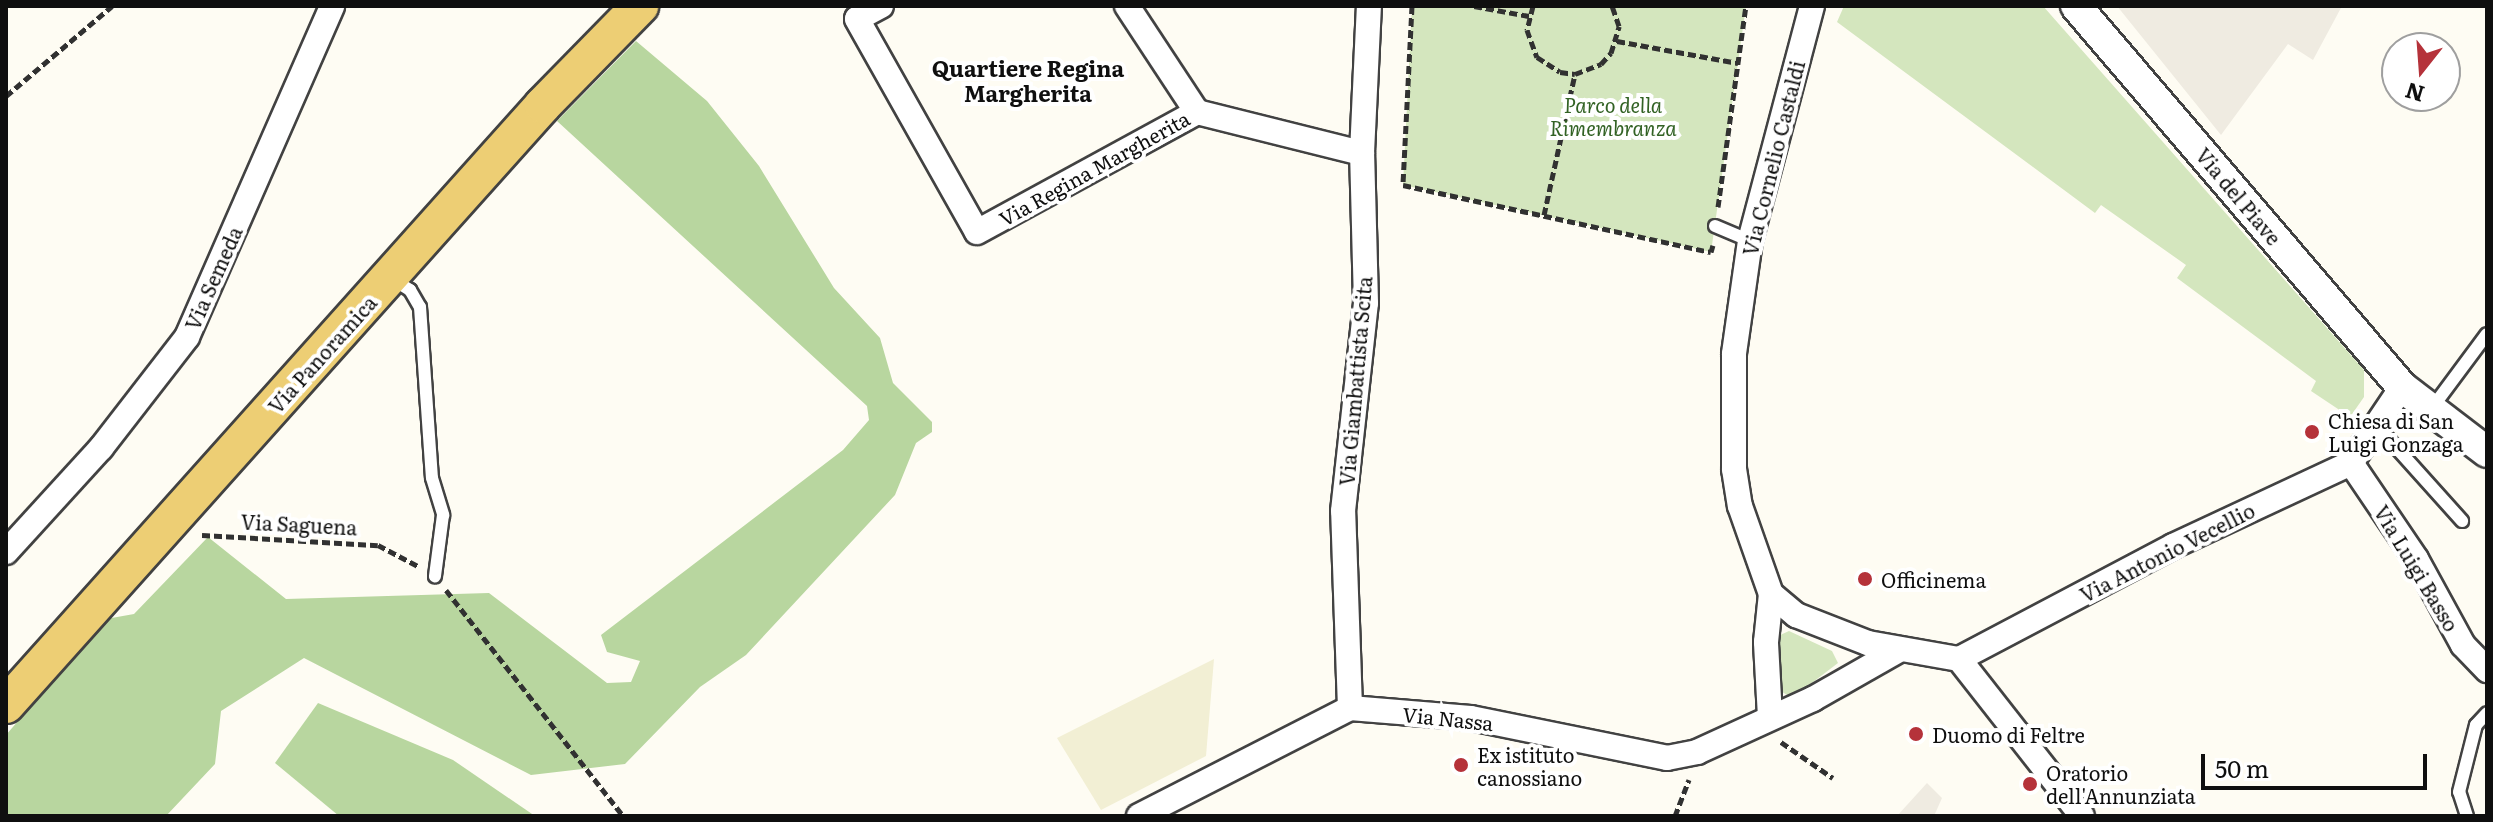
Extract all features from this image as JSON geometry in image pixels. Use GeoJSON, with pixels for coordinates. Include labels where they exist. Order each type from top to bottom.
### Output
{"type":"FeatureCollection","features":[{"type":"Feature","properties":{"kind":"main road","name":"Via Panoramica"},"geometry":{"type":"LineString","coordinates":[[6,705],[543,105],[640,6]]}},
{"type":"Feature","properties":{"kind":"street","name":"Via Semeda"},"geometry":{"type":"LineString","coordinates":[[6,552],[101,448],[187,337],[332,6]]}},
{"type":"Feature","properties":{"kind":"street","name":"Via Regina Margherita"},"geometry":{"type":"LineString","coordinates":[[881,6],[857,19],[977,232],[1197,112],[1362,153]]}},
{"type":"Feature","properties":{"kind":"street","name":"Via Regina Margherita"},"geometry":{"type":"LineString","coordinates":[[1127,6],[1197,112]]}},
{"type":"Feature","properties":{"kind":"street","name":"Via Giambattista Scita"},"geometry":{"type":"LineString","coordinates":[[1350,708],[1343,511],[1366,303],[1362,153],[1369,6]]}},
{"type":"Feature","properties":{"kind":"street","name":"Via Cornelio Castaldi"},"geometry":{"type":"LineString","coordinates":[[1771,594],[1748,541],[1734,469],[1734,354],[1750,241],[1812,6]]}},
{"type":"Feature","properties":{"kind":"street","name":"Via del Piave"},"geometry":{"type":"LineString","coordinates":[[2076,6],[2402,387],[2487,452]]}},
{"type":"Feature","properties":{"kind":"street"},"geometry":{"type":"LineString","coordinates":[[2351,463],[2402,387]]}},
{"type":"Feature","properties":{"kind":"street","name":"Via Antonio Vecellio"},"geometry":{"type":"LineString","coordinates":[[1959,659],[2173,546],[2351,463]]}},
{"type":"Feature","properties":{"kind":"street","name":"Via Luigi Basso"},"geometry":{"type":"LineString","coordinates":[[2351,463],[2416,559],[2463,645],[2487,670]]}},
{"type":"Feature","properties":{"kind":"street"},"geometry":{"type":"LineString","coordinates":[[1764,720],[1771,594],[1820,628],[1897,651],[1959,659],[2082,816]]}},
{"type":"Feature","properties":{"kind":"street","name":"Via Nassa"},"geometry":{"type":"LineString","coordinates":[[1350,708],[1471,718],[1667,758],[1697,752],[1897,651]]}},
{"type":"Feature","properties":{"kind":"street"},"geometry":{"type":"LineString","coordinates":[[1139,816],[1350,708]]}},
{"type":"Feature","properties":{"kind":"lane"},"geometry":{"type":"LineString","coordinates":[[1715,226],[1750,241]]}},
{"type":"Feature","properties":{"kind":"lane"},"geometry":{"type":"LineString","coordinates":[[391,278],[410,290],[420,307],[432,478],[443,515],[435,576]]}},
{"type":"Feature","properties":{"kind":"lane"},"geometry":{"type":"LineString","coordinates":[[2430,410],[2487,334]]}},
{"type":"Feature","properties":{"kind":"lane"},"geometry":{"type":"LineString","coordinates":[[2376,425],[2462,521]]}},
{"type":"Feature","properties":{"kind":"lane"},"geometry":{"type":"LineString","coordinates":[[2467,816],[2459,792],[2476,725],[2487,713]]}},
{"type":"Feature","properties":{"kind":"path"},"geometry":{"type":"LineString","coordinates":[[6,96],[112,6]]}},
{"type":"Feature","properties":{"kind":"path"},"geometry":{"type":"LineString","coordinates":[[1412,6],[1403,185],[1711,252],[1746,6]]}},
{"type":"Feature","properties":{"kind":"path"},"geometry":{"type":"LineString","coordinates":[[1474,6],[1529,16]]}},
{"type":"Feature","properties":{"kind":"path"},"geometry":{"type":"LineString","coordinates":[[1533,6],[1527,30],[1537,57],[1560,72],[1575,74],[1601,64],[1617,41],[1612,6]]}},
{"type":"Feature","properties":{"kind":"path"},"geometry":{"type":"LineString","coordinates":[[1617,41],[1738,63]]}},
{"type":"Feature","properties":{"kind":"path"},"geometry":{"type":"LineString","coordinates":[[1544,215],[1575,74]]}},
{"type":"Feature","properties":{"kind":"path","name":"Via Saguena"},"geometry":{"type":"LineString","coordinates":[[198,535],[378,545],[435,576],[623,816]]}},
{"type":"Feature","properties":{"kind":"path"},"geometry":{"type":"LineString","coordinates":[[1764,720],[1833,778]]}},
{"type":"Feature","properties":{"kind":"shaded area"},"geometry":{"type":"Polygon","coordinates":[[[2117,6],[2342,6],[2313,60],[2288,44],[2221,135],[2117,6]]]}},
{"type":"Feature","properties":{"kind":"shaded area"},"geometry":{"type":"Polygon","coordinates":[[[1214,659],[1206,756],[1101,810],[1057,738],[1214,659]]]}},
{"type":"Feature","properties":{"kind":"shaded area"},"geometry":{"type":"Polygon","coordinates":[[[1927,783],[1942,798],[1934,816],[1897,816],[1927,783]]]}},
{"type":"Feature","properties":{"kind":"green space","name":"Parco della Rimembranza"},"geometry":{"type":"Polygon","coordinates":[[[1412,6],[1746,6],[1711,252],[1403,185],[1412,6]]]}},
{"type":"Feature","properties":{"kind":"green space"},"geometry":{"type":"Polygon","coordinates":[[[1844,6],[2043,6],[2364,370],[2364,397],[2350,417],[2311,391],[2316,381],[2177,278],[2186,265],[2101,205],[2095,213],[1837,22],[1844,6]]]}},
{"type":"Feature","properties":{"kind":"green space"},"geometry":{"type":"Polygon","coordinates":[[[636,41],[707,101],[759,166],[834,288],[880,338],[893,383],[932,422],[932,432],[916,443],[895,495],[746,655],[700,687],[625,764],[531,775],[304,658],[221,711],[215,764],[166,816],[6,816],[6,735],[106,619],[134,614],[208,537],[286,599],[489,593],[607,683],[631,682],[640,661],[607,652],[601,635],[843,450],[869,420],[867,406],[557,121],[636,41]]]}},
{"type":"Feature","properties":{"kind":"green space"},"geometry":{"type":"Polygon","coordinates":[[[1789,631],[1832,651],[1838,663],[1792,698],[1779,690],[1778,636],[1789,631]]]}},
{"type":"Feature","properties":{"kind":"green space"},"geometry":{"type":"Polygon","coordinates":[[[318,703],[453,760],[535,816],[339,816],[275,763],[318,703]]]}},
{"type":"Feature","properties":{"kind":"place","name":"Chiesa di San Luigi Gonzaga"},"geometry":{"type":"Point","coordinates":[2312,432]}},
{"type":"Feature","properties":{"kind":"place","name":"Officinema"},"geometry":{"type":"Point","coordinates":[1865,579]}},
{"type":"Feature","properties":{"kind":"place","name":"Duomo di Feltre"},"geometry":{"type":"Point","coordinates":[1916,734]}},
{"type":"Feature","properties":{"kind":"place","name":"Ex istituto canossiano"},"geometry":{"type":"Point","coordinates":[1461,765]}},
{"type":"Feature","properties":{"kind":"place","name":"Oratorio dell'Annunziata"},"geometry":{"type":"Point","coordinates":[2030,784]}},
{"type":"Feature","properties":{"kind":"district","name":"Quartiere Regina Margherita"},"geometry":{"type":"Point","coordinates":[1028,80]}}]}
